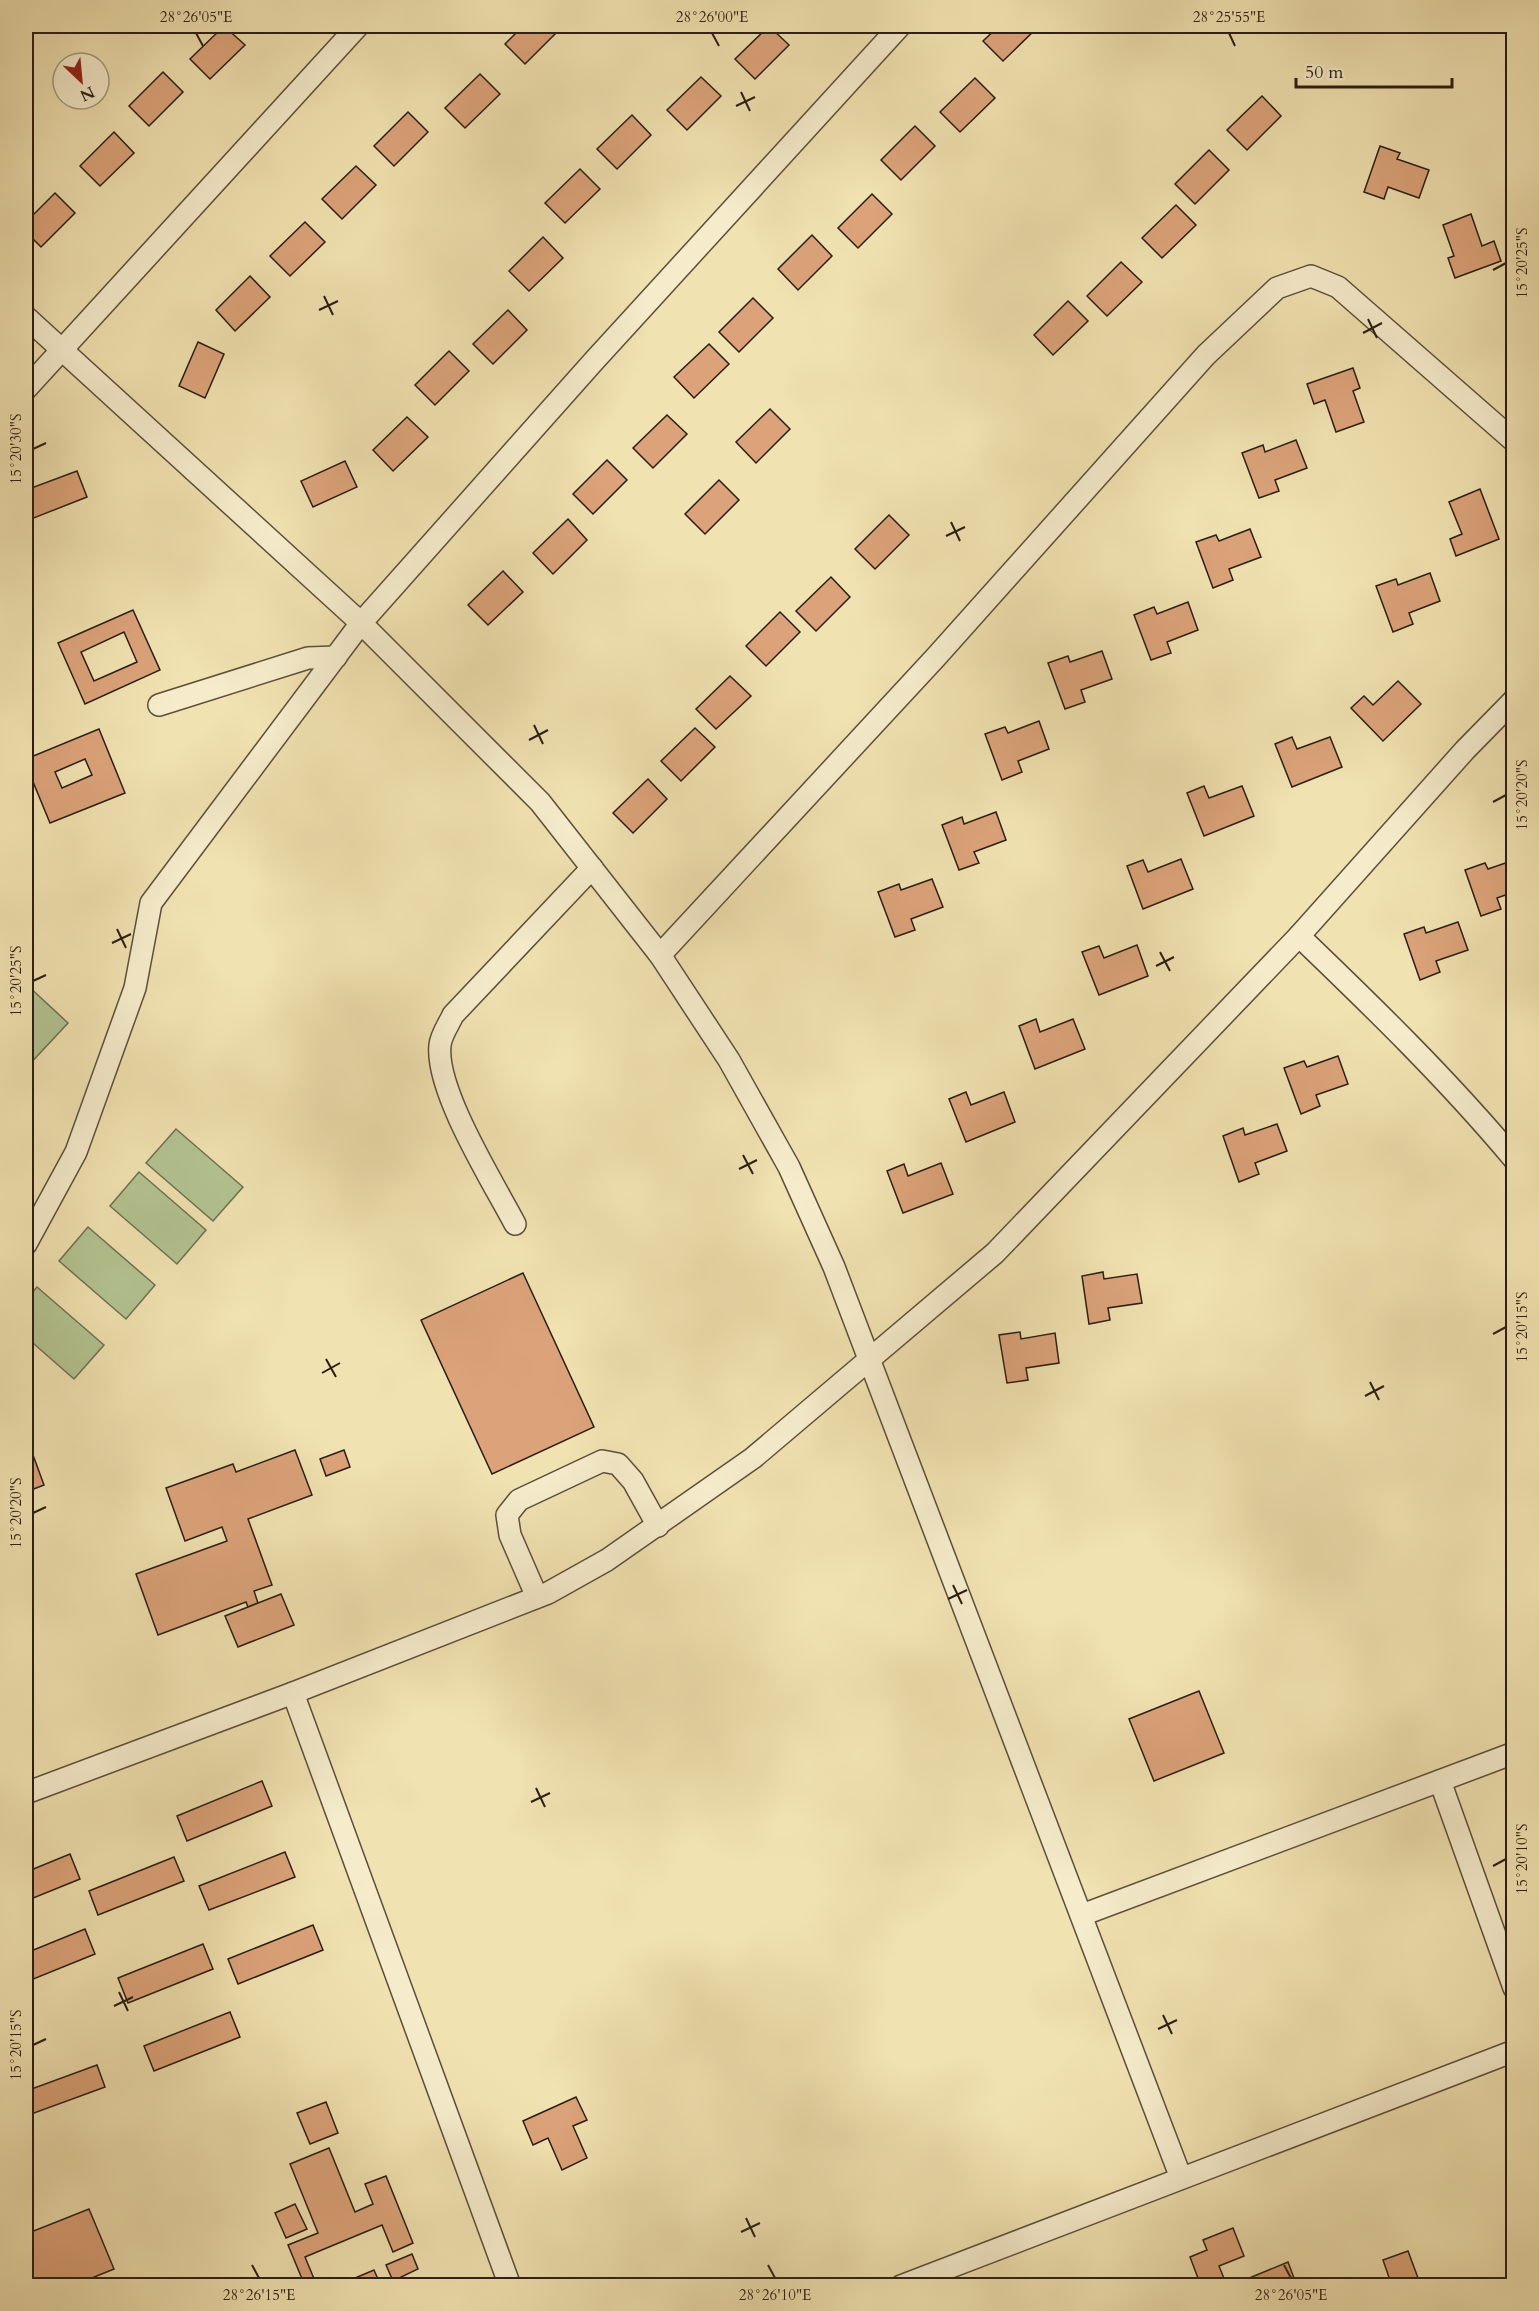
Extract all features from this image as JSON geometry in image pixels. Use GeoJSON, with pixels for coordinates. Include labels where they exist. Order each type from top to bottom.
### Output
{"type":"FeatureCollection","features":[{"type":"Feature","properties":{"kind":"street"},"geometry":{"type":"LineString","coordinates":[[26,388],[358,26]]}},
{"type":"Feature","properties":{"kind":"street"},"geometry":{"type":"LineString","coordinates":[[26,1244],[76,1152],[135,988],[151,903],[362,623],[593,362],[900,26]]}},
{"type":"Feature","properties":{"kind":"street"},"geometry":{"type":"LineString","coordinates":[[660,955],[936,657],[1206,355],[1277,288],[1311,276],[1338,287],[1514,441]]}},
{"type":"Feature","properties":{"kind":"street"},"geometry":{"type":"LineString","coordinates":[[26,317],[362,623],[540,802],[660,955],[729,1060],[789,1167],[834,1267],[1181,2178]]}},
{"type":"Feature","properties":{"kind":"street"},"geometry":{"type":"LineString","coordinates":[[159,705],[308,658],[336,657]]}},
{"type":"Feature","properties":{"kind":"street"},"geometry":{"type":"LineString","coordinates":[[26,1793],[293,1694],[537,1597],[608,1560],[753,1458],[1004,1245],[1299,936],[1514,700]]}},
{"type":"Feature","properties":{"kind":"street"},"geometry":{"type":"LineString","coordinates":[[515,1224],[452,1102],[441,1065],[440,1043],[453,1015],[592,868]]}},
{"type":"Feature","properties":{"kind":"street"},"geometry":{"type":"LineString","coordinates":[[1299,936],[1410,1042],[1475,1112],[1514,1159]]}},
{"type":"Feature","properties":{"kind":"street"},"geometry":{"type":"LineString","coordinates":[[537,1597],[510,1535],[507,1515],[519,1500],[602,1461],[618,1464],[633,1481],[658,1526]]}},
{"type":"Feature","properties":{"kind":"street"},"geometry":{"type":"LineString","coordinates":[[293,1694],[510,2286]]}},
{"type":"Feature","properties":{"kind":"street"},"geometry":{"type":"LineString","coordinates":[[1082,1915],[1514,1753]]}},
{"type":"Feature","properties":{"kind":"street"},"geometry":{"type":"LineString","coordinates":[[1440,1781],[1514,1988]]}},
{"type":"Feature","properties":{"kind":"street"},"geometry":{"type":"LineString","coordinates":[[901,2286],[1514,2050]]}},
{"type":"Feature","properties":{"kind":"green space"},"geometry":{"type":"Polygon","coordinates":[[[26,984],[68,1023],[26,1068],[26,984]]]}},
{"type":"Feature","properties":{"kind":"green space"},"geometry":{"type":"Polygon","coordinates":[[[176,1129],[243,1187],[213,1221],[146,1163],[176,1129]]]}},
{"type":"Feature","properties":{"kind":"green space"},"geometry":{"type":"Polygon","coordinates":[[[139,1172],[206,1230],[177,1264],[110,1206],[139,1172]]]}},
{"type":"Feature","properties":{"kind":"green space"},"geometry":{"type":"Polygon","coordinates":[[[88,1227],[155,1285],[126,1319],[59,1261],[88,1227]]]}},
{"type":"Feature","properties":{"kind":"green space"},"geometry":{"type":"Polygon","coordinates":[[[37,1287],[104,1345],[74,1379],[26,1337],[26,1300],[37,1287]]]}},
{"type":"Feature","properties":{"kind":"building"},"geometry":{"type":"Polygon","coordinates":[[[224,26],[245,45],[210,79],[190,59],[224,26]]]}},
{"type":"Feature","properties":{"kind":"building"},"geometry":{"type":"Polygon","coordinates":[[[523,26],[554,26],[559,30],[525,64],[505,44],[523,26]]]}},
{"type":"Feature","properties":{"kind":"building"},"geometry":{"type":"Polygon","coordinates":[[[769,26],[789,45],[755,79],[735,59],[769,26]]]}},
{"type":"Feature","properties":{"kind":"building"},"geometry":{"type":"Polygon","coordinates":[[[999,26],[1038,27],[1003,61],[983,41],[999,26]]]}},
{"type":"Feature","properties":{"kind":"building"},"geometry":{"type":"Polygon","coordinates":[[[163,72],[183,92],[149,126],[129,106],[163,72]]]}},
{"type":"Feature","properties":{"kind":"building"},"geometry":{"type":"Polygon","coordinates":[[[480,74],[500,94],[465,128],[445,108],[480,74]]]}},
{"type":"Feature","properties":{"kind":"building"},"geometry":{"type":"Polygon","coordinates":[[[701,77],[721,96],[687,130],[667,110],[701,77]]]}},
{"type":"Feature","properties":{"kind":"building"},"geometry":{"type":"Polygon","coordinates":[[[975,78],[995,98],[960,132],[940,112],[975,78]]]}},
{"type":"Feature","properties":{"kind":"building"},"geometry":{"type":"Polygon","coordinates":[[[1262,96],[1281,116],[1247,150],[1227,130],[1262,96]]]}},
{"type":"Feature","properties":{"kind":"building"},"geometry":{"type":"Polygon","coordinates":[[[408,112],[428,132],[394,166],[374,146],[408,112]]]}},
{"type":"Feature","properties":{"kind":"building"},"geometry":{"type":"Polygon","coordinates":[[[632,115],[651,135],[617,169],[597,149],[632,115]]]}},
{"type":"Feature","properties":{"kind":"building"},"geometry":{"type":"Polygon","coordinates":[[[915,126],[935,146],[901,180],[881,160],[915,126]]]}},
{"type":"Feature","properties":{"kind":"building"},"geometry":{"type":"Polygon","coordinates":[[[114,132],[134,153],[100,186],[80,166],[114,132]]]}},
{"type":"Feature","properties":{"kind":"building"},"geometry":{"type":"Polygon","coordinates":[[[1380,146],[1400,153],[1397,159],[1429,170],[1419,198],[1388,187],[1384,199],[1364,192],[1380,146]]]}},
{"type":"Feature","properties":{"kind":"building"},"geometry":{"type":"Polygon","coordinates":[[[1209,150],[1229,170],[1195,204],[1175,184],[1209,150]]]}},
{"type":"Feature","properties":{"kind":"building"},"geometry":{"type":"Polygon","coordinates":[[[356,166],[376,185],[342,219],[322,199],[356,166]]]}},
{"type":"Feature","properties":{"kind":"building"},"geometry":{"type":"Polygon","coordinates":[[[580,169],[600,189],[565,223],[545,203],[580,169]]]}},
{"type":"Feature","properties":{"kind":"building"},"geometry":{"type":"Polygon","coordinates":[[[55,193],[75,213],[41,247],[26,232],[26,222],[55,193]]]}},
{"type":"Feature","properties":{"kind":"building"},"geometry":{"type":"Polygon","coordinates":[[[872,194],[892,214],[858,248],[838,228],[872,194]]]}},
{"type":"Feature","properties":{"kind":"building"},"geometry":{"type":"Polygon","coordinates":[[[1176,205],[1196,225],[1162,258],[1142,238],[1176,205]]]}},
{"type":"Feature","properties":{"kind":"building"},"geometry":{"type":"Polygon","coordinates":[[[1471,214],[1482,246],[1494,241],[1501,261],[1455,278],[1448,258],[1454,256],[1443,225],[1471,214]]]}},
{"type":"Feature","properties":{"kind":"building"},"geometry":{"type":"Polygon","coordinates":[[[305,222],[325,242],[290,276],[270,256],[305,222]]]}},
{"type":"Feature","properties":{"kind":"building"},"geometry":{"type":"Polygon","coordinates":[[[812,235],[832,256],[798,290],[778,269],[812,235]]]}},
{"type":"Feature","properties":{"kind":"building"},"geometry":{"type":"Polygon","coordinates":[[[543,237],[563,258],[529,291],[509,271],[543,237]]]}},
{"type":"Feature","properties":{"kind":"building"},"geometry":{"type":"Polygon","coordinates":[[[1121,262],[1142,282],[1107,316],[1087,296],[1121,262]]]}},
{"type":"Feature","properties":{"kind":"building"},"geometry":{"type":"Polygon","coordinates":[[[250,276],[270,297],[235,331],[216,310],[250,276]]]}},
{"type":"Feature","properties":{"kind":"building"},"geometry":{"type":"Polygon","coordinates":[[[753,298],[773,318],[739,352],[719,332],[753,298]]]}},
{"type":"Feature","properties":{"kind":"building"},"geometry":{"type":"Polygon","coordinates":[[[1068,301],[1088,321],[1053,355],[1034,335],[1068,301]]]}},
{"type":"Feature","properties":{"kind":"building"},"geometry":{"type":"Polygon","coordinates":[[[508,310],[527,330],[493,364],[473,344],[508,310]]]}},
{"type":"Feature","properties":{"kind":"building"},"geometry":{"type":"Polygon","coordinates":[[[198,342],[224,354],[205,398],[179,386],[198,342]]]}},
{"type":"Feature","properties":{"kind":"building"},"geometry":{"type":"Polygon","coordinates":[[[709,344],[729,364],[694,398],[674,377],[709,344]]]}},
{"type":"Feature","properties":{"kind":"building"},"geometry":{"type":"Polygon","coordinates":[[[449,351],[469,371],[435,405],[415,385],[449,351]]]}},
{"type":"Feature","properties":{"kind":"building"},"geometry":{"type":"Polygon","coordinates":[[[1353,368],[1360,388],[1353,391],[1364,422],[1336,432],[1325,400],[1314,404],[1307,384],[1353,368]]]}},
{"type":"Feature","properties":{"kind":"building"},"geometry":{"type":"Polygon","coordinates":[[[770,409],[790,429],[756,463],[736,442],[770,409]]]}},
{"type":"Feature","properties":{"kind":"building"},"geometry":{"type":"Polygon","coordinates":[[[667,415],[687,434],[653,468],[633,448],[667,415]]]}},
{"type":"Feature","properties":{"kind":"building"},"geometry":{"type":"Polygon","coordinates":[[[407,417],[428,437],[393,471],[373,450],[407,417]]]}},
{"type":"Feature","properties":{"kind":"building"},"geometry":{"type":"Polygon","coordinates":[[[1296,440],[1307,468],[1275,480],[1279,491],[1259,498],[1242,453],[1263,445],[1265,452],[1296,440]]]}},
{"type":"Feature","properties":{"kind":"building"},"geometry":{"type":"Polygon","coordinates":[[[607,460],[627,480],[593,514],[573,494],[607,460]]]}},
{"type":"Feature","properties":{"kind":"building"},"geometry":{"type":"Polygon","coordinates":[[[345,461],[357,487],[313,507],[301,481],[345,461]]]}},
{"type":"Feature","properties":{"kind":"building"},"geometry":{"type":"Polygon","coordinates":[[[77,471],[87,497],[26,521],[26,490],[77,471]]]}},
{"type":"Feature","properties":{"kind":"building"},"geometry":{"type":"Polygon","coordinates":[[[719,480],[739,500],[705,534],[685,514],[719,480]]]}},
{"type":"Feature","properties":{"kind":"building"},"geometry":{"type":"Polygon","coordinates":[[[1480,489],[1499,539],[1456,556],[1450,539],[1462,534],[1449,502],[1480,489]]]}},
{"type":"Feature","properties":{"kind":"building"},"geometry":{"type":"Polygon","coordinates":[[[889,515],[909,535],[875,569],[855,549],[889,515]]]}},
{"type":"Feature","properties":{"kind":"building"},"geometry":{"type":"Polygon","coordinates":[[[568,519],[587,540],[553,574],[533,553],[568,519]]]}},
{"type":"Feature","properties":{"kind":"building"},"geometry":{"type":"Polygon","coordinates":[[[1250,529],[1261,557],[1229,569],[1233,580],[1213,588],[1196,542],[1216,535],[1219,541],[1250,529]]]}},
{"type":"Feature","properties":{"kind":"building"},"geometry":{"type":"Polygon","coordinates":[[[503,571],[523,592],[488,625],[468,605],[503,571]]]}},
{"type":"Feature","properties":{"kind":"building"},"geometry":{"type":"Polygon","coordinates":[[[1430,573],[1440,601],[1409,613],[1413,624],[1393,632],[1376,586],[1396,579],[1398,585],[1430,573]]]}},
{"type":"Feature","properties":{"kind":"building"},"geometry":{"type":"Polygon","coordinates":[[[831,577],[850,597],[816,631],[796,611],[831,577]]]}},
{"type":"Feature","properties":{"kind":"building"},"geometry":{"type":"Polygon","coordinates":[[[1188,602],[1198,630],[1167,642],[1171,653],[1151,660],[1134,615],[1154,607],[1157,614],[1188,602]]]}},
{"type":"Feature","properties":{"kind":"building"},"geometry":{"type":"Polygon","coordinates":[[[133,610],[160,670],[85,704],[58,643],[133,610]],[[124,632],[81,652],[94,681],[137,662],[124,632]]]}},
{"type":"Feature","properties":{"kind":"building"},"geometry":{"type":"Polygon","coordinates":[[[780,612],[800,632],[766,666],[746,646],[780,612]]]}},
{"type":"Feature","properties":{"kind":"building"},"geometry":{"type":"Polygon","coordinates":[[[1102,651],[1112,679],[1081,690],[1085,702],[1065,709],[1048,663],[1068,656],[1070,662],[1102,651]]]}},
{"type":"Feature","properties":{"kind":"building"},"geometry":{"type":"Polygon","coordinates":[[[730,676],[751,696],[716,729],[696,709],[730,676]]]}},
{"type":"Feature","properties":{"kind":"building"},"geometry":{"type":"Polygon","coordinates":[[[1398,681],[1421,704],[1383,741],[1351,708],[1364,696],[1373,705],[1398,681]]]}},
{"type":"Feature","properties":{"kind":"building"},"geometry":{"type":"Polygon","coordinates":[[[1039,721],[1049,749],[1018,761],[1022,772],[1002,780],[985,734],[1005,727],[1008,733],[1039,721]]]}},
{"type":"Feature","properties":{"kind":"building"},"geometry":{"type":"Polygon","coordinates":[[[695,728],[715,747],[681,781],[661,761],[695,728]]]}},
{"type":"Feature","properties":{"kind":"building"},"geometry":{"type":"Polygon","coordinates":[[[99,729],[125,793],[50,823],[31,777],[26,779],[26,759],[99,729]],[[85,759],[55,772],[62,788],[92,775],[85,759]]]}},
{"type":"Feature","properties":{"kind":"building"},"geometry":{"type":"Polygon","coordinates":[[[1292,737],[1297,749],[1330,737],[1342,767],[1292,787],[1275,744],[1292,737]]]}},
{"type":"Feature","properties":{"kind":"building"},"geometry":{"type":"Polygon","coordinates":[[[648,779],[667,799],[633,833],[613,813],[648,779]]]}},
{"type":"Feature","properties":{"kind":"building"},"geometry":{"type":"Polygon","coordinates":[[[1204,786],[1209,798],[1242,786],[1254,816],[1204,836],[1187,793],[1204,786]]]}},
{"type":"Feature","properties":{"kind":"building"},"geometry":{"type":"Polygon","coordinates":[[[996,812],[1006,840],[974,852],[979,863],[959,870],[942,825],[962,817],[964,824],[996,812]]]}},
{"type":"Feature","properties":{"kind":"building"},"geometry":{"type":"Polygon","coordinates":[[[1181,859],[1193,889],[1143,909],[1127,866],[1143,860],[1148,872],[1181,859]]]}},
{"type":"Feature","properties":{"kind":"building"},"geometry":{"type":"Polygon","coordinates":[[[1514,860],[1514,892],[1497,898],[1501,909],[1481,916],[1465,870],[1485,863],[1488,869],[1514,860]]]}},
{"type":"Feature","properties":{"kind":"building"},"geometry":{"type":"Polygon","coordinates":[[[932,879],[943,907],[911,919],[915,930],[895,937],[878,892],[899,884],[901,890],[932,879]]]}},
{"type":"Feature","properties":{"kind":"building"},"geometry":{"type":"Polygon","coordinates":[[[1458,922],[1468,950],[1436,961],[1440,972],[1420,980],[1404,934],[1424,927],[1426,933],[1458,922]]]}},
{"type":"Feature","properties":{"kind":"building"},"geometry":{"type":"Polygon","coordinates":[[[1137,945],[1148,976],[1099,995],[1082,952],[1099,946],[1104,958],[1137,945]]]}},
{"type":"Feature","properties":{"kind":"building"},"geometry":{"type":"Polygon","coordinates":[[[1036,1019],[1040,1032],[1073,1019],[1085,1049],[1035,1069],[1019,1026],[1036,1019]]]}},
{"type":"Feature","properties":{"kind":"building"},"geometry":{"type":"Polygon","coordinates":[[[1338,1056],[1348,1084],[1316,1095],[1320,1106],[1301,1114],[1284,1068],[1304,1061],[1307,1067],[1338,1056]]]}},
{"type":"Feature","properties":{"kind":"building"},"geometry":{"type":"Polygon","coordinates":[[[966,1092],[971,1105],[1004,1092],[1015,1122],[966,1142],[949,1099],[966,1092]]]}},
{"type":"Feature","properties":{"kind":"building"},"geometry":{"type":"Polygon","coordinates":[[[1277,1124],[1287,1151],[1255,1163],[1259,1174],[1239,1182],[1223,1136],[1243,1128],[1245,1135],[1277,1124]]]}},
{"type":"Feature","properties":{"kind":"building"},"geometry":{"type":"Polygon","coordinates":[[[941,1163],[953,1194],[903,1213],[887,1171],[904,1164],[908,1176],[941,1163]]]}},
{"type":"Feature","properties":{"kind":"building"},"geometry":{"type":"Polygon","coordinates":[[[1103,1272],[1104,1279],[1137,1274],[1142,1303],[1108,1308],[1110,1320],[1089,1324],[1082,1276],[1103,1272]]]}},
{"type":"Feature","properties":{"kind":"building"},"geometry":{"type":"Polygon","coordinates":[[[523,1273],[594,1427],[492,1474],[421,1320],[523,1273]]]}},
{"type":"Feature","properties":{"kind":"building"},"geometry":{"type":"Polygon","coordinates":[[[1020,1332],[1021,1339],[1055,1333],[1059,1363],[1026,1368],[1028,1380],[1007,1383],[999,1335],[1020,1332]]]}},
{"type":"Feature","properties":{"kind":"building"},"geometry":{"type":"Polygon","coordinates":[[[295,1450],[312,1495],[248,1519],[272,1585],[254,1591],[258,1603],[248,1607],[246,1602],[158,1635],[136,1574],[227,1541],[222,1527],[185,1541],[166,1488],[233,1464],[236,1472],[295,1450]]]}},
{"type":"Feature","properties":{"kind":"building"},"geometry":{"type":"Polygon","coordinates":[[[344,1450],[350,1467],[326,1476],[320,1459],[344,1450]]]}},
{"type":"Feature","properties":{"kind":"building"},"geometry":{"type":"Polygon","coordinates":[[[33,1455],[44,1485],[26,1492],[26,1457],[33,1455]]]}},
{"type":"Feature","properties":{"kind":"building"},"geometry":{"type":"Polygon","coordinates":[[[281,1594],[294,1625],[238,1647],[225,1616],[281,1594]]]}},
{"type":"Feature","properties":{"kind":"building"},"geometry":{"type":"Polygon","coordinates":[[[1199,1691],[1224,1753],[1154,1781],[1129,1719],[1199,1691]]]}},
{"type":"Feature","properties":{"kind":"building"},"geometry":{"type":"Polygon","coordinates":[[[262,1781],[272,1806],[187,1841],[177,1816],[262,1781]]]}},
{"type":"Feature","properties":{"kind":"building"},"geometry":{"type":"Polygon","coordinates":[[[285,1852],[295,1877],[209,1910],[199,1886],[285,1852]]]}},
{"type":"Feature","properties":{"kind":"building"},"geometry":{"type":"Polygon","coordinates":[[[70,1854],[80,1879],[26,1901],[26,1872],[70,1854]]]}},
{"type":"Feature","properties":{"kind":"building"},"geometry":{"type":"Polygon","coordinates":[[[174,1857],[184,1881],[98,1915],[89,1891],[174,1857]]]}},
{"type":"Feature","properties":{"kind":"building"},"geometry":{"type":"Polygon","coordinates":[[[313,1925],[323,1950],[238,1984],[228,1959],[313,1925]]]}},
{"type":"Feature","properties":{"kind":"building"},"geometry":{"type":"Polygon","coordinates":[[[85,1929],[95,1954],[26,1982],[26,1953],[85,1929]]]}},
{"type":"Feature","properties":{"kind":"building"},"geometry":{"type":"Polygon","coordinates":[[[203,1944],[213,1969],[128,2003],[118,1978],[203,1944]]]}},
{"type":"Feature","properties":{"kind":"building"},"geometry":{"type":"Polygon","coordinates":[[[230,2012],[240,2037],[154,2071],[144,2046],[230,2012]]]}},
{"type":"Feature","properties":{"kind":"building"},"geometry":{"type":"Polygon","coordinates":[[[97,2065],[105,2087],[26,2116],[26,2091],[97,2065]]]}},
{"type":"Feature","properties":{"kind":"building"},"geometry":{"type":"Polygon","coordinates":[[[576,2097],[587,2120],[573,2126],[587,2158],[562,2170],[548,2138],[533,2145],[523,2121],[576,2097]]]}},
{"type":"Feature","properties":{"kind":"building"},"geometry":{"type":"Polygon","coordinates":[[[326,2102],[338,2133],[310,2144],[297,2113],[326,2102]]]}},
{"type":"Feature","properties":{"kind":"building"},"geometry":{"type":"Polygon","coordinates":[[[329,2148],[355,2212],[373,2204],[365,2184],[386,2176],[413,2243],[393,2252],[382,2225],[305,2257],[317,2286],[305,2286],[288,2245],[318,2233],[290,2164],[329,2148]]]}},
{"type":"Feature","properties":{"kind":"building"},"geometry":{"type":"Polygon","coordinates":[[[295,2204],[307,2229],[286,2238],[275,2213],[295,2204]]]}},
{"type":"Feature","properties":{"kind":"building"},"geometry":{"type":"Polygon","coordinates":[[[89,2209],[114,2269],[72,2286],[28,2286],[26,2234],[89,2209]]]}},
{"type":"Feature","properties":{"kind":"building"},"geometry":{"type":"Polygon","coordinates":[[[1233,2228],[1244,2256],[1219,2266],[1227,2286],[1201,2286],[1190,2257],[1207,2250],[1203,2240],[1233,2228]]]}},
{"type":"Feature","properties":{"kind":"building"},"geometry":{"type":"Polygon","coordinates":[[[1408,2251],[1421,2286],[1392,2286],[1383,2260],[1408,2251]]]}},
{"type":"Feature","properties":{"kind":"building"},"geometry":{"type":"Polygon","coordinates":[[[412,2254],[418,2269],[393,2281],[386,2265],[412,2254]]]}},
{"type":"Feature","properties":{"kind":"building"},"geometry":{"type":"Polygon","coordinates":[[[1288,2262],[1297,2286],[1230,2286],[1288,2262]]]}},
{"type":"Feature","properties":{"kind":"building"},"geometry":{"type":"Polygon","coordinates":[[[374,2270],[381,2286],[336,2286],[374,2270]]]}}]}
